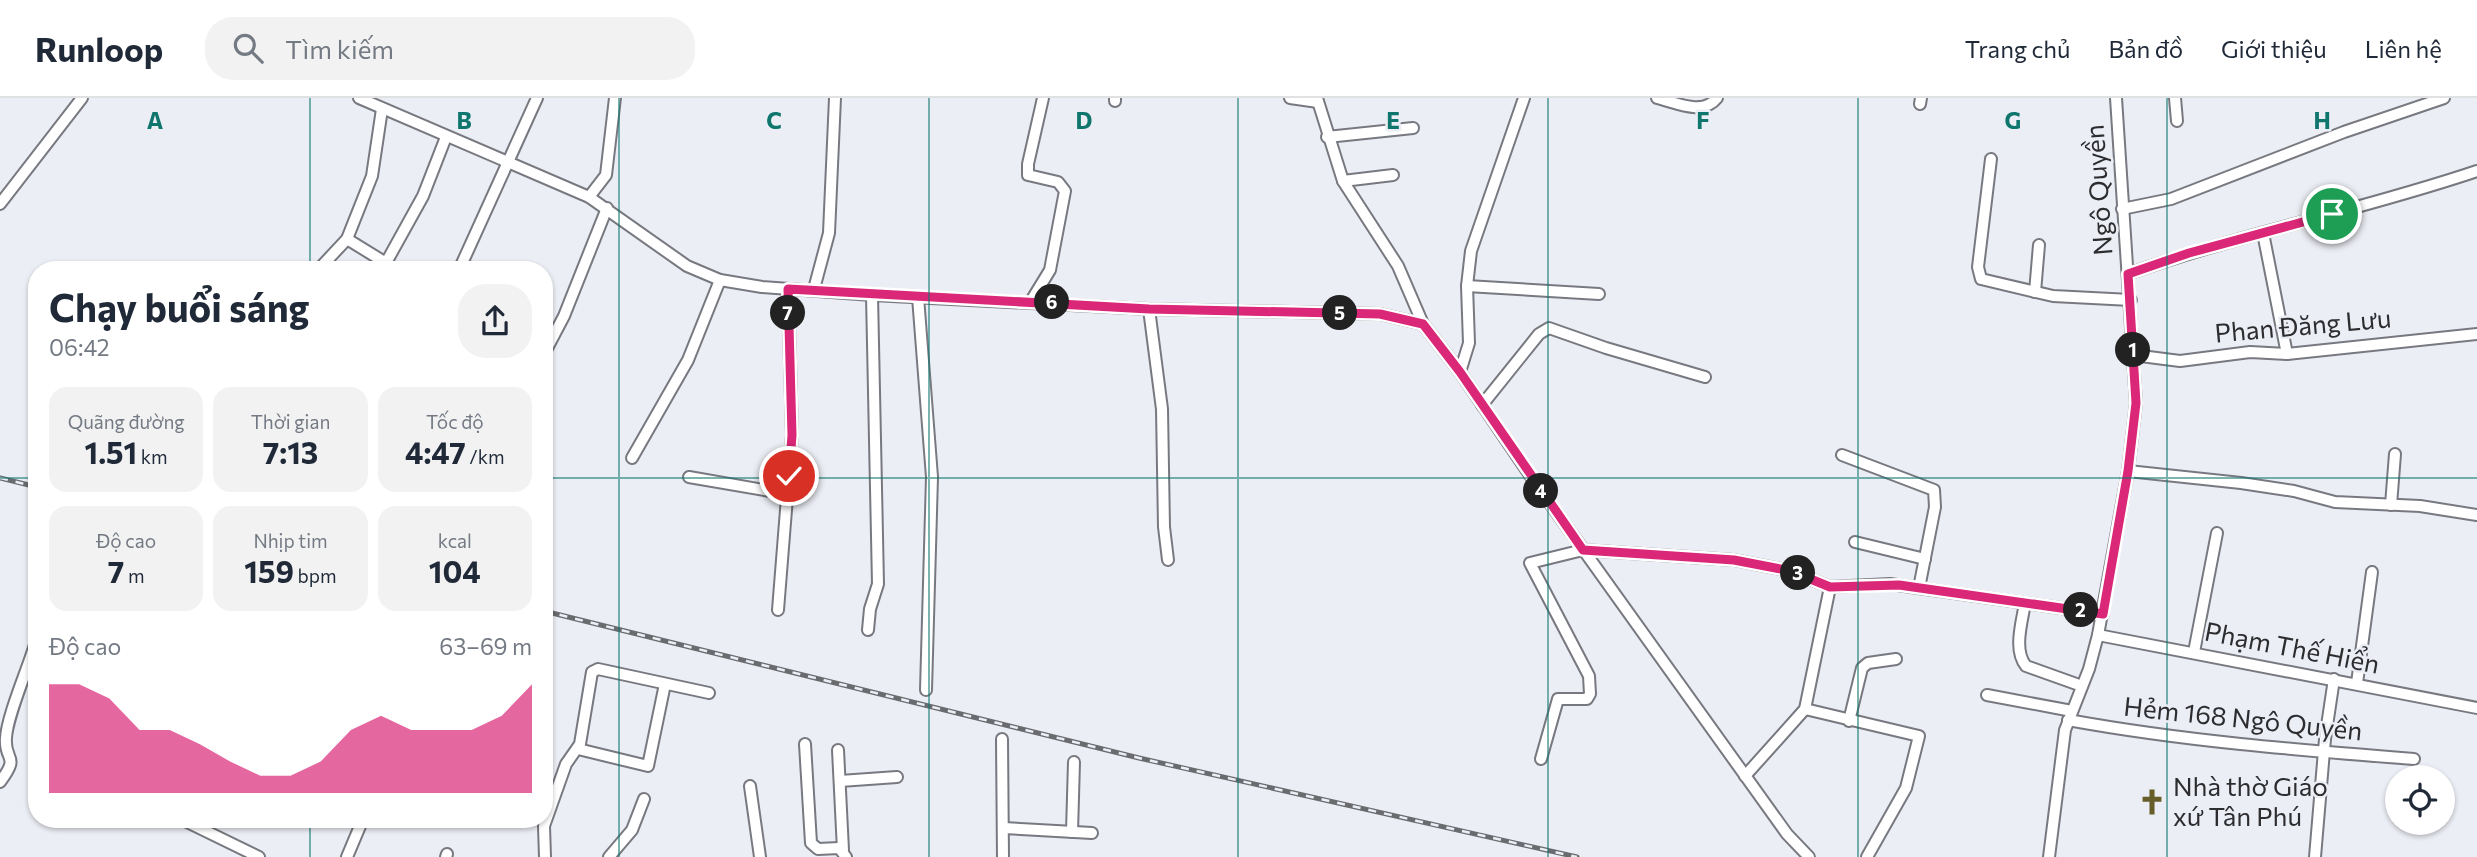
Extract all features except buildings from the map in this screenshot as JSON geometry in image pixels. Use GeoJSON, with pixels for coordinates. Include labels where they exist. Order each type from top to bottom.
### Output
{"type":"FeatureCollection","features":[{"type":"Feature","properties":{"kind":"street"},"geometry":{"type":"LineString","coordinates":[[0,204],[82,98]]}},
{"type":"Feature","properties":{"kind":"street"},"geometry":{"type":"LineString","coordinates":[[359,98],[589,197],[687,266],[720,281],[872,295],[1149,309],[1380,314],[1423,324]]}},
{"type":"Feature","properties":{"kind":"street"},"geometry":{"type":"LineString","coordinates":[[463,261],[537,98]]}},
{"type":"Feature","properties":{"kind":"street"},"geometry":{"type":"LineString","coordinates":[[589,197],[606,175],[615,98]]}},
{"type":"Feature","properties":{"kind":"street"},"geometry":{"type":"LineString","coordinates":[[814,289],[829,233],[835,98]]}},
{"type":"Feature","properties":{"kind":"street"},"geometry":{"type":"LineString","coordinates":[[1031,301],[1050,270],[1065,191],[1062,184],[1028,175],[1028,164],[1043,98]]}},
{"type":"Feature","properties":{"kind":"street"},"geometry":{"type":"LineString","coordinates":[[1290,98],[1318,100],[1327,137],[1343,181],[1398,266],[1423,324],[1460,372],[1745,776],[1794,843],[1809,857]]}},
{"type":"Feature","properties":{"kind":"street"},"geometry":{"type":"LineString","coordinates":[[1460,372],[1469,343],[1467,286],[1476,234],[1524,98]]}},
{"type":"Feature","properties":{"kind":"street"},"geometry":{"type":"LineString","coordinates":[[1657,98],[1701,108],[1710,106],[1717,98]]}},
{"type":"Feature","properties":{"kind":"street","name":"Ngô Quyền"},"geometry":{"type":"LineString","coordinates":[[2049,857],[2060,757],[2070,716],[2103,614],[2128,471],[2136,403],[2132,300],[2122,209],[2116,98]]}},
{"type":"Feature","properties":{"kind":"street"},"geometry":{"type":"LineString","coordinates":[[2175,98],[2177,121]]}},
{"type":"Feature","properties":{"kind":"street"},"geometry":{"type":"LineString","coordinates":[[2122,209],[2171,199],[2344,132],[2444,98]]}},
{"type":"Feature","properties":{"kind":"street"},"geometry":{"type":"LineString","coordinates":[[327,261],[348,239],[372,176],[382,109]]}},
{"type":"Feature","properties":{"kind":"street"},"geometry":{"type":"LineString","coordinates":[[1327,137],[1413,128]]}},
{"type":"Feature","properties":{"kind":"street"},"geometry":{"type":"LineString","coordinates":[[387,261],[423,196],[446,137]]}},
{"type":"Feature","properties":{"kind":"street"},"geometry":{"type":"LineString","coordinates":[[1991,159],[1979,275],[1985,282],[2035,292],[2132,300]]}},
{"type":"Feature","properties":{"kind":"street"},"geometry":{"type":"LineString","coordinates":[[2128,274],[2189,253],[2408,194],[2477,171]]}},
{"type":"Feature","properties":{"kind":"street"},"geometry":{"type":"LineString","coordinates":[[1343,181],[1393,175]]}},
{"type":"Feature","properties":{"kind":"street"},"geometry":{"type":"LineString","coordinates":[[553,337],[607,208]]}},
{"type":"Feature","properties":{"kind":"street"},"geometry":{"type":"LineString","coordinates":[[2263,233],[2287,354]]}},
{"type":"Feature","properties":{"kind":"street"},"geometry":{"type":"LineString","coordinates":[[348,239],[377,261]]}},
{"type":"Feature","properties":{"kind":"street"},"geometry":{"type":"LineString","coordinates":[[2035,292],[2039,246]]}},
{"type":"Feature","properties":{"kind":"street"},"geometry":{"type":"LineString","coordinates":[[632,458],[688,360],[720,281]]}},
{"type":"Feature","properties":{"kind":"street"},"geometry":{"type":"LineString","coordinates":[[1467,286],[1599,294]]}},
{"type":"Feature","properties":{"kind":"street"},"geometry":{"type":"LineString","coordinates":[[778,610],[792,435],[788,289]]}},
{"type":"Feature","properties":{"kind":"street"},"geometry":{"type":"LineString","coordinates":[[868,630],[870,609],[878,584],[872,295]]}},
{"type":"Feature","properties":{"kind":"street"},"geometry":{"type":"LineString","coordinates":[[918,297],[932,477],[926,690]]}},
{"type":"Feature","properties":{"kind":"street"},"geometry":{"type":"LineString","coordinates":[[1149,309],[1161,409],[1164,527],[1168,560]]}},
{"type":"Feature","properties":{"kind":"street"},"geometry":{"type":"LineString","coordinates":[[1482,405],[1538,334],[1549,328],[1705,377]]}},
{"type":"Feature","properties":{"kind":"street","name":"Phan Đăng Lưu"},"geometry":{"type":"LineString","coordinates":[[2133,355],[2180,361],[2250,352],[2287,354],[2477,334]]}},
{"type":"Feature","properties":{"kind":"street"},"geometry":{"type":"LineString","coordinates":[[2391,505],[2395,454]]}},
{"type":"Feature","properties":{"kind":"street"},"geometry":{"type":"LineString","coordinates":[[1842,455],[1934,489],[1935,507],[1919,588]]}},
{"type":"Feature","properties":{"kind":"street"},"geometry":{"type":"LineString","coordinates":[[2128,471],[2241,482],[2294,491],[2335,502],[2391,505],[2477,515]]}},
{"type":"Feature","properties":{"kind":"street"},"geometry":{"type":"LineString","coordinates":[[689,477],[788,494]]}},
{"type":"Feature","properties":{"kind":"street"},"geometry":{"type":"LineString","coordinates":[[2194,652],[2217,533]]}},
{"type":"Feature","properties":{"kind":"street"},"geometry":{"type":"LineString","coordinates":[[1855,542],[1925,559]]}},
{"type":"Feature","properties":{"kind":"street"},"geometry":{"type":"LineString","coordinates":[[1541,758],[1558,699],[1587,699],[1591,685],[1589,676],[1530,563],[1583,550],[1734,560],[1791,571],[1830,587],[1890,584],[2103,614]]}},
{"type":"Feature","properties":{"kind":"street"},"geometry":{"type":"LineString","coordinates":[[2357,683],[2372,572]]}},
{"type":"Feature","properties":{"kind":"street"},"geometry":{"type":"LineString","coordinates":[[1745,776],[1805,709],[1830,587]]}},
{"type":"Feature","properties":{"kind":"street"},"geometry":{"type":"LineString","coordinates":[[2025,603],[2019,653],[2022,662],[2032,669],[2082,685]]}},
{"type":"Feature","properties":{"kind":"street","name":"Phạm Thế Hiển"},"geometry":{"type":"LineString","coordinates":[[2098,635],[2477,708]]}},
{"type":"Feature","properties":{"kind":"street"},"geometry":{"type":"LineString","coordinates":[[1849,721],[1862,668],[1868,663],[1896,659]]}},
{"type":"Feature","properties":{"kind":"street"},"geometry":{"type":"LineString","coordinates":[[0,782],[12,764],[6,747],[7,729],[28,665]]}},
{"type":"Feature","properties":{"kind":"street"},"geometry":{"type":"LineString","coordinates":[[553,800],[566,764],[578,749],[594,670],[709,693]]}},
{"type":"Feature","properties":{"kind":"street"},"geometry":{"type":"LineString","coordinates":[[2315,857],[2334,679]]}},
{"type":"Feature","properties":{"kind":"street"},"geometry":{"type":"LineString","coordinates":[[578,749],[648,766],[666,684]]}},
{"type":"Feature","properties":{"kind":"street","name":"Hẻm 168 Ngô Quyền"},"geometry":{"type":"LineString","coordinates":[[1987,695],[2167,737],[2324,754],[2414,759]]}},
{"type":"Feature","properties":{"kind":"street"},"geometry":{"type":"LineString","coordinates":[[1805,709],[1919,736],[1906,788],[1867,857]]}},
{"type":"Feature","properties":{"kind":"street"},"geometry":{"type":"LineString","coordinates":[[1002,739],[1003,857]]}},
{"type":"Feature","properties":{"kind":"street"},"geometry":{"type":"LineString","coordinates":[[805,744],[811,843],[818,849],[845,854],[838,750]]}},
{"type":"Feature","properties":{"kind":"street"},"geometry":{"type":"LineString","coordinates":[[1072,832],[1074,762]]}},
{"type":"Feature","properties":{"kind":"street"},"geometry":{"type":"LineString","coordinates":[[840,781],[897,778]]}},
{"type":"Feature","properties":{"kind":"street"},"geometry":{"type":"LineString","coordinates":[[750,786],[760,857]]}},
{"type":"Feature","properties":{"kind":"street"},"geometry":{"type":"LineString","coordinates":[[609,857],[632,830],[644,799]]}},
{"type":"Feature","properties":{"kind":"street"},"geometry":{"type":"LineString","coordinates":[[199,828],[259,857]]}},
{"type":"Feature","properties":{"kind":"street"},"geometry":{"type":"LineString","coordinates":[[347,857],[359,828]]}},
{"type":"Feature","properties":{"kind":"street"},"geometry":{"type":"LineString","coordinates":[[545,828],[545,857]]}},
{"type":"Feature","properties":{"kind":"street"},"geometry":{"type":"LineString","coordinates":[[1003,828],[1092,834]]}},
{"type":"Feature","properties":{"kind":"railway"},"geometry":{"type":"LineString","coordinates":[[0,478],[28,485]]}},
{"type":"Feature","properties":{"kind":"railway"},"geometry":{"type":"LineString","coordinates":[[553,613],[1139,758],[1577,857]]}},
{"type":"Feature","properties":{"kind":"place","name":"Nhà thờ Giáo xứ Tân Phú"},"geometry":{"type":"Point","coordinates":[2152,802]}},
{"type":"Feature","properties":{"kind":"route"},"geometry":{"type":"LineString","coordinates":[[789,476],[792,435],[788,289],[1149,309],[1380,314],[1423,324],[1460,372],[1583,550],[1734,560],[1777,567],[1805,575],[1830,587],[1899,585],[2103,614],[2135,421],[2132,300],[2128,274],[2189,253],[2332,214]]}}]}
